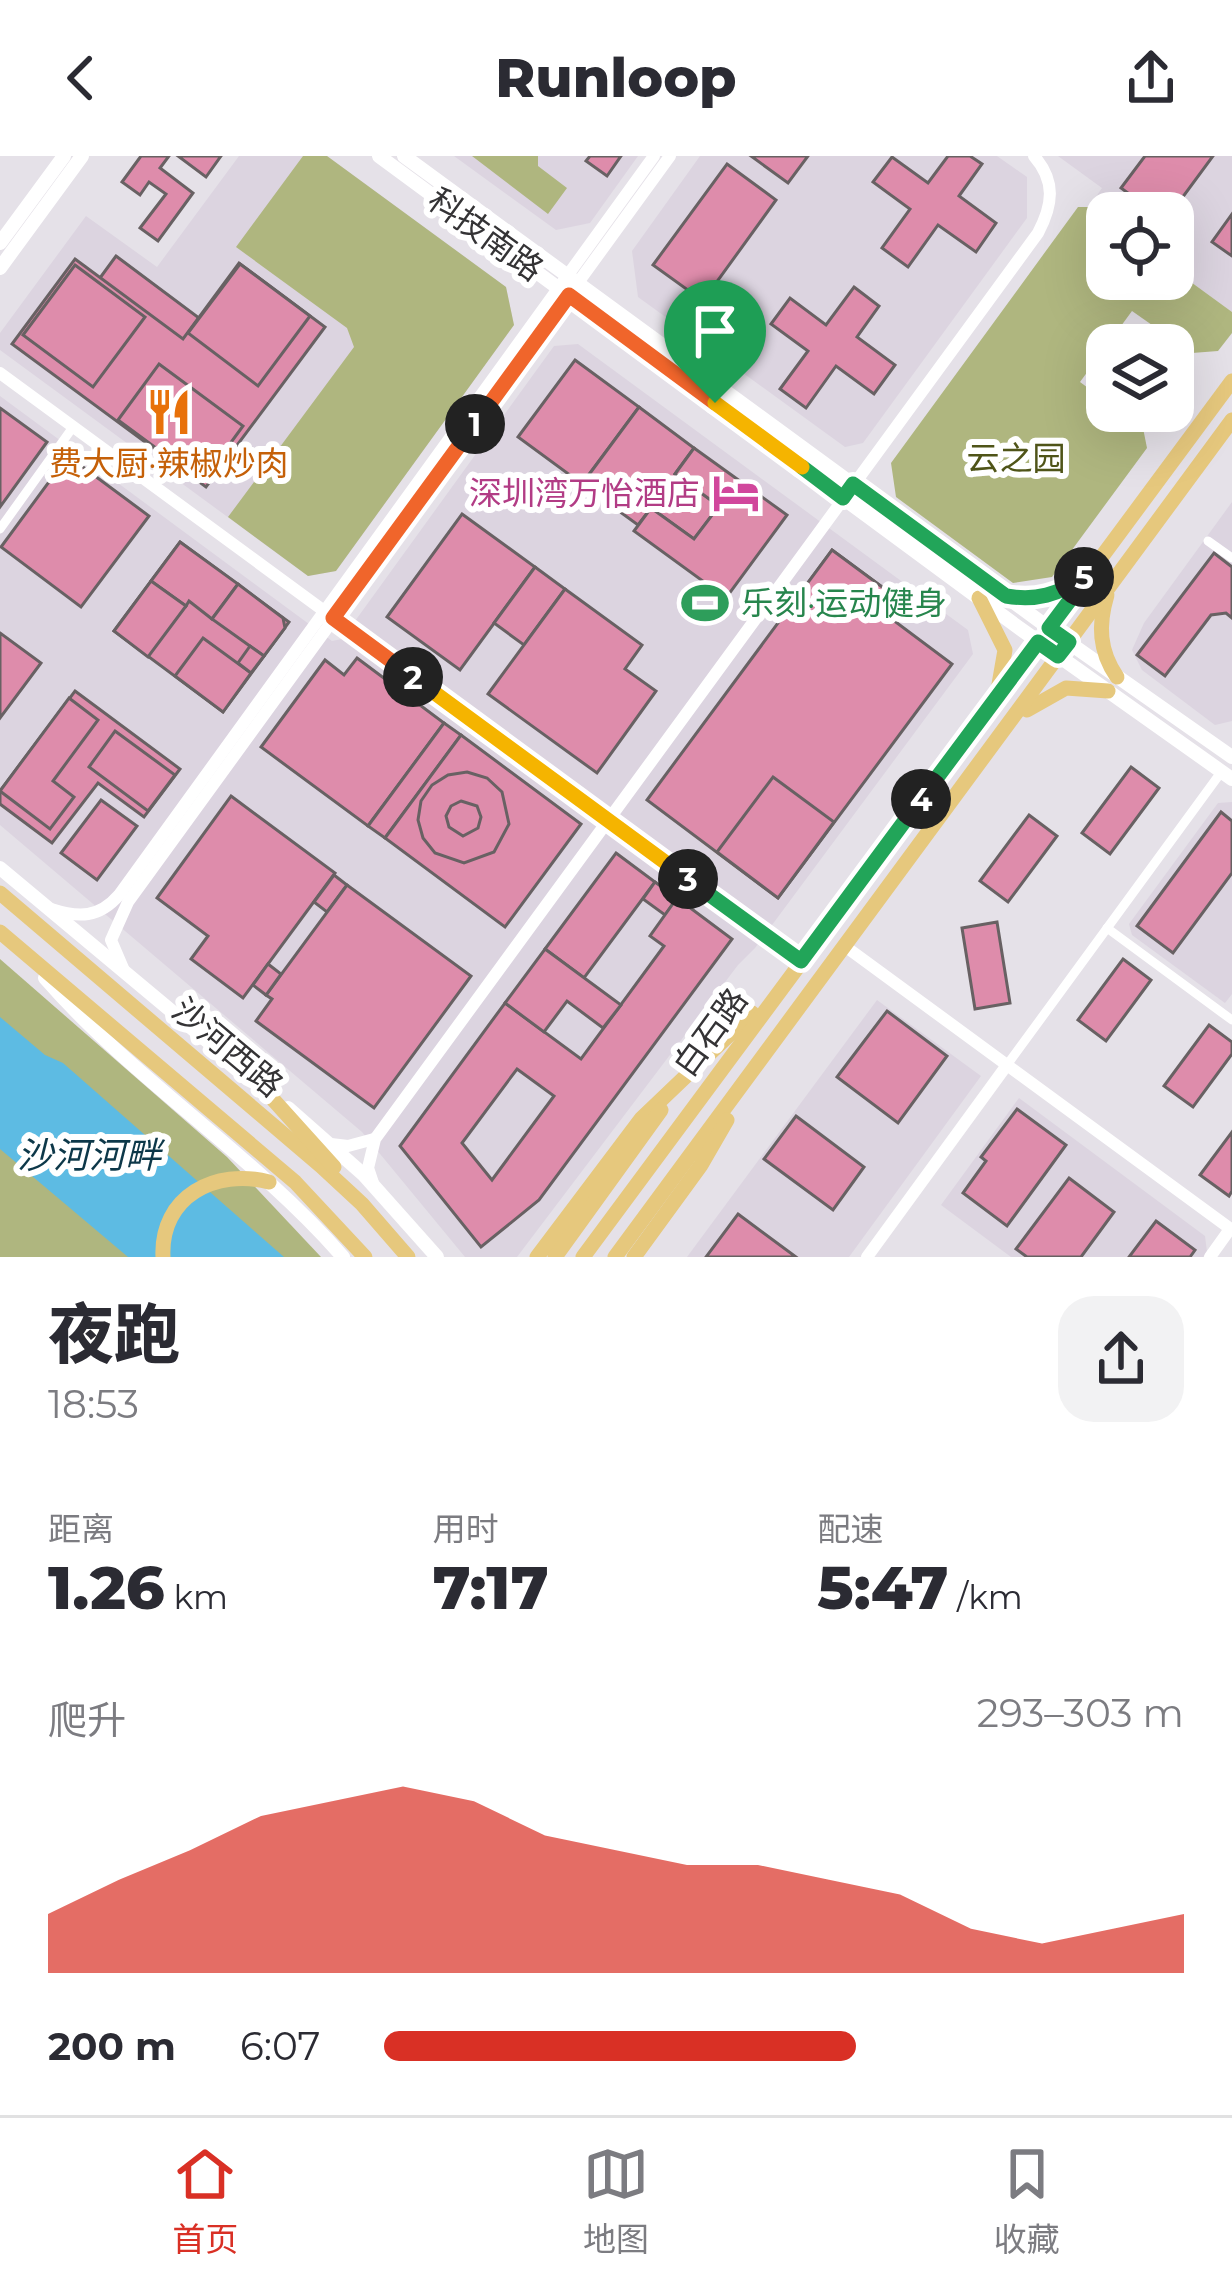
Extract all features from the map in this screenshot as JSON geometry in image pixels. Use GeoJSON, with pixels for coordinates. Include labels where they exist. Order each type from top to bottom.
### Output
{"type":"FeatureCollection","features":[{"type":"Feature","properties":{"kind":"main road"},"geometry":{"type":"LineString","coordinates":[[0,243],[64,156]]}},
{"type":"Feature","properties":{"kind":"main road"},"geometry":{"type":"LineString","coordinates":[[0,268],[82,156]]}},
{"type":"Feature","properties":{"kind":"main road","name":"科技南路"},"geometry":{"type":"LineString","coordinates":[[379,156],[853,484],[1006,596],[1044,635]]}},
{"type":"Feature","properties":{"kind":"main road","name":"科技南路"},"geometry":{"type":"LineString","coordinates":[[404,156],[843,498],[979,598],[1064,649],[1227,775]]}},
{"type":"Feature","properties":{"kind":"main road","name":"白石路"},"geometry":{"type":"LineString","coordinates":[[583,1257],[1232,381]]}},
{"type":"Feature","properties":{"kind":"main road","name":"白石路"},"geometry":{"type":"LineString","coordinates":[[614,1257],[1232,420]]}},
{"type":"Feature","properties":{"kind":"main road"},"geometry":{"type":"LineString","coordinates":[[1006,596],[1052,595],[1091,572]]}},
{"type":"Feature","properties":{"kind":"main road"},"geometry":{"type":"LineString","coordinates":[[1003,732],[1054,692],[1112,684],[1100,633],[1110,586]]}},
{"type":"Feature","properties":{"kind":"main road"},"geometry":{"type":"LineString","coordinates":[[979,598],[1005,650],[996,699]]}},
{"type":"Feature","properties":{"kind":"main road","name":"科技南路"},"geometry":{"type":"LineString","coordinates":[[1112,684],[1232,757]]}},
{"type":"Feature","properties":{"kind":"main road"},"geometry":{"type":"LineString","coordinates":[[1227,775],[1232,757]]}},
{"type":"Feature","properties":{"kind":"main road"},"geometry":{"type":"LineString","coordinates":[[0,868],[331,1144],[436,1257]]}},
{"type":"Feature","properties":{"kind":"main road","name":"沙河西路"},"geometry":{"type":"LineString","coordinates":[[0,893],[309,1155],[408,1257]]}},
{"type":"Feature","properties":{"kind":"main road"},"geometry":{"type":"LineString","coordinates":[[7,938],[92,1030],[269,1182],[344,1257]]}},
{"type":"Feature","properties":{"kind":"main road","name":"沙河西路"},"geometry":{"type":"LineString","coordinates":[[7,938],[295,1182],[365,1257]]}},
{"type":"Feature","properties":{"kind":"main road"},"geometry":{"type":"LineString","coordinates":[[537,1257],[627,1136],[781,986]]}},
{"type":"Feature","properties":{"kind":"main road"},"geometry":{"type":"LineString","coordinates":[[634,1257],[701,1165],[758,1065]]}},
{"type":"Feature","properties":{"kind":"main road"},"geometry":{"type":"LineString","coordinates":[[555,1257],[687,1074]]}},
{"type":"Feature","properties":{"kind":"main road"},"geometry":{"type":"LineString","coordinates":[[260,1085],[381,1225]]}},
{"type":"Feature","properties":{"kind":"main road"},"geometry":{"type":"LineString","coordinates":[[163,1257],[168,1221],[187,1197],[208,1183],[241,1176],[269,1182]]}},
{"type":"Feature","properties":{"kind":"street"},"geometry":{"type":"LineString","coordinates":[[568,285],[654,156]]}},
{"type":"Feature","properties":{"kind":"street"},"geometry":{"type":"LineString","coordinates":[[50,909],[84,916],[112,903],[568,285],[670,156]]}},
{"type":"Feature","properties":{"kind":"street"},"geometry":{"type":"LineString","coordinates":[[373,1184],[368,1168],[375,1139],[1046,218],[1051,187],[1034,156]]}},
{"type":"Feature","properties":{"kind":"street"},"geometry":{"type":"LineString","coordinates":[[0,374],[801,961]]}},
{"type":"Feature","properties":{"kind":"street"},"geometry":{"type":"LineString","coordinates":[[0,529],[73,427]]}},
{"type":"Feature","properties":{"kind":"street"},"geometry":{"type":"LineString","coordinates":[[1208,541],[1232,558]]}},
{"type":"Feature","properties":{"kind":"street"},"geometry":{"type":"LineString","coordinates":[[128,975],[111,940],[122,912],[328,614]]}},
{"type":"Feature","properties":{"kind":"street"},"geometry":{"type":"LineString","coordinates":[[867,1257],[1107,928],[1227,775]]}},
{"type":"Feature","properties":{"kind":"street"},"geometry":{"type":"LineString","coordinates":[[1107,928],[1232,1020]]}},
{"type":"Feature","properties":{"kind":"street"},"geometry":{"type":"LineString","coordinates":[[846,947],[1231,1228],[1210,1257]]}},
{"type":"Feature","properties":{"kind":"street"},"geometry":{"type":"LineString","coordinates":[[331,1144],[361,1145],[375,1139]]}},
{"type":"Feature","properties":{"kind":"shaded area"},"geometry":{"type":"Polygon","coordinates":[[[239,156],[327,156],[506,287],[514,325],[336,571],[308,576],[0,350],[0,333],[86,216],[157,267],[239,156]]]}},
{"type":"Feature","properties":{"kind":"shaded area"},"geometry":{"type":"Polygon","coordinates":[[[454,156],[638,156],[590,223],[556,230],[454,156]]]}},
{"type":"Feature","properties":{"kind":"shaded area"},"geometry":{"type":"Polygon","coordinates":[[[700,156],[997,156],[1027,177],[1027,218],[863,443],[845,447],[638,297],[632,251],[700,156]]]}},
{"type":"Feature","properties":{"kind":"shaded area"},"geometry":{"type":"Polygon","coordinates":[[[1058,156],[1232,156],[1232,312],[1194,284],[1194,192],[1099,192],[1102,188],[1058,156]]]}},
{"type":"Feature","properties":{"kind":"shaded area"},"geometry":{"type":"Polygon","coordinates":[[[578,344],[968,630],[973,654],[517,1257],[465,1257],[362,1132],[0,825],[0,396],[332,641],[342,639],[554,346],[578,344]]]}},
{"type":"Feature","properties":{"kind":"shaded area"},"geometry":{"type":"Polygon","coordinates":[[[1232,502],[1232,721],[1215,725],[1142,670],[1132,650],[1144,623],[1232,502]]]}},
{"type":"Feature","properties":{"kind":"shaded area"},"geometry":{"type":"Polygon","coordinates":[[[1232,802],[1232,994],[1225,1003],[1132,935],[1129,924],[1218,803],[1232,802]]]}},
{"type":"Feature","properties":{"kind":"shaded area"},"geometry":{"type":"Polygon","coordinates":[[[877,1000],[981,1076],[849,1257],[687,1257],[877,1000]]]}},
{"type":"Feature","properties":{"kind":"shaded area"},"geometry":{"type":"Polygon","coordinates":[[[1019,1098],[1205,1236],[1203,1257],[1011,1257],[941,1205],[1019,1098]]]}},
{"type":"Feature","properties":{"kind":"green space"},"geometry":{"type":"Polygon","coordinates":[[[303,156],[327,156],[506,287],[514,325],[336,571],[308,576],[228,517],[354,347],[347,328],[236,247],[303,156]]]}},
{"type":"Feature","properties":{"kind":"green space"},"geometry":{"type":"Polygon","coordinates":[[[472,156],[538,156],[538,166],[567,188],[548,214],[472,156]]]}},
{"type":"Feature","properties":{"kind":"green space","name":"云之园"},"geometry":{"type":"Polygon","coordinates":[[[1078,207],[1086,207],[1086,300],[1194,300],[1194,284],[1232,312],[1232,333],[1218,351],[1194,353],[1194,324],[1151,324],[1132,311],[1122,324],[1086,324],[1086,374],[1080,382],[1086,386],[1086,432],[1144,432],[1147,448],[1052,577],[1013,583],[896,497],[891,463],[1078,207]]]}},
{"type":"Feature","properties":{"kind":"green space"},"geometry":{"type":"Polygon","coordinates":[[[0,959],[227,1157],[321,1257],[0,1257],[0,959]]]}},
{"type":"Feature","properties":{"kind":"water","name":"沙河河畔"},"geometry":{"type":"Polygon","coordinates":[[[0,1017],[45,1055],[63,1063],[284,1257],[128,1257],[0,1149],[0,1017]]]}},
{"type":"Feature","properties":{"kind":"building"},"geometry":{"type":"Polygon","coordinates":[[[141,156],[169,156],[160,168],[193,193],[158,241],[140,228],[166,194],[149,182],[140,195],[122,182],[141,156]]]}},
{"type":"Feature","properties":{"kind":"building"},"geometry":{"type":"Polygon","coordinates":[[[178,156],[221,156],[206,177],[178,156]]]}},
{"type":"Feature","properties":{"kind":"building"},"geometry":{"type":"Polygon","coordinates":[[[590,156],[621,156],[607,176],[586,161],[590,156]]]}},
{"type":"Feature","properties":{"kind":"building"},"geometry":{"type":"Polygon","coordinates":[[[751,156],[808,156],[788,183],[751,156]]]}},
{"type":"Feature","properties":{"kind":"building"},"geometry":{"type":"Polygon","coordinates":[[[948,156],[970,156],[982,164],[959,196],[996,223],[976,252],[938,225],[908,267],[882,248],[910,209],[873,182],[892,157],[928,183],[948,156]]]}},
{"type":"Feature","properties":{"kind":"building"},"geometry":{"type":"Polygon","coordinates":[[[1145,156],[1213,156],[1186,192],[1126,192],[1121,188],[1145,156]]]}},
{"type":"Feature","properties":{"kind":"building"},"geometry":{"type":"Polygon","coordinates":[[[727,164],[776,200],[703,301],[653,265],[727,164]]]}},
{"type":"Feature","properties":{"kind":"building"},"geometry":{"type":"Polygon","coordinates":[[[1232,214],[1232,256],[1212,242],[1232,214]]]}},
{"type":"Feature","properties":{"kind":"building"},"geometry":{"type":"Polygon","coordinates":[[[116,256],[199,318],[188,333],[228,363],[208,390],[133,334],[145,317],[97,282],[116,256]]]}},
{"type":"Feature","properties":{"kind":"building"},"geometry":{"type":"Polygon","coordinates":[[[75,259],[183,339],[239,263],[325,327],[206,487],[12,344],[75,259]]]}},
{"type":"Feature","properties":{"kind":"building"},"geometry":{"type":"Polygon","coordinates":[[[240,264],[310,316],[258,386],[188,333],[240,264]]]}},
{"type":"Feature","properties":{"kind":"building"},"geometry":{"type":"Polygon","coordinates":[[[75,265],[145,317],[93,387],[23,335],[75,265]]]}},
{"type":"Feature","properties":{"kind":"building"},"geometry":{"type":"Polygon","coordinates":[[[854,287],[879,306],[857,337],[895,365],[874,394],[836,366],[806,408],[780,389],[808,351],[771,324],[790,298],[826,325],[854,287]]]}},
{"type":"Feature","properties":{"kind":"building"},"geometry":{"type":"Polygon","coordinates":[[[575,360],[639,407],[582,484],[518,437],[575,360]]]}},
{"type":"Feature","properties":{"kind":"building"},"geometry":{"type":"Polygon","coordinates":[[[159,364],[243,426],[202,482],[118,420],[159,364]]]}},
{"type":"Feature","properties":{"kind":"building"},"geometry":{"type":"Polygon","coordinates":[[[639,407],[694,448],[675,474],[719,506],[694,539],[651,508],[638,525],[582,484],[639,407]]]}},
{"type":"Feature","properties":{"kind":"building"},"geometry":{"type":"Polygon","coordinates":[[[0,408],[47,442],[0,507],[0,408]]]}},
{"type":"Feature","properties":{"kind":"building"},"geometry":{"type":"Polygon","coordinates":[[[694,448],[787,515],[726,598],[634,531],[651,508],[694,539],[719,506],[675,474],[694,448]]]}},
{"type":"Feature","properties":{"kind":"building"},"geometry":{"type":"Polygon","coordinates":[[[68,456],[149,516],[81,607],[1,547],[68,456]]]}},
{"type":"Feature","properties":{"kind":"building"},"geometry":{"type":"Polygon","coordinates":[[[462,514],[535,567],[460,670],[387,617],[462,514]]]}},
{"type":"Feature","properties":{"kind":"building"},"geometry":{"type":"Polygon","coordinates":[[[180,542],[289,622],[223,712],[114,631],[180,542]]]}},
{"type":"Feature","properties":{"kind":"building"},"geometry":{"type":"Polygon","coordinates":[[[180,542],[238,584],[212,619],[151,581],[180,542]]]}},
{"type":"Feature","properties":{"kind":"building"},"geometry":{"type":"Polygon","coordinates":[[[832,550],[893,595],[838,669],[778,624],[832,550]]]}},
{"type":"Feature","properties":{"kind":"building"},"geometry":{"type":"Polygon","coordinates":[[[832,550],[893,595],[881,611],[952,664],[778,898],[647,800],[832,550]]]}},
{"type":"Feature","properties":{"kind":"building"},"geometry":{"type":"Polygon","coordinates":[[[1214,553],[1232,567],[1232,618],[1226,613],[1211,615],[1165,676],[1137,655],[1214,553]]]}},
{"type":"Feature","properties":{"kind":"building"},"geometry":{"type":"Polygon","coordinates":[[[535,567],[565,589],[524,645],[494,623],[535,567]]]}},
{"type":"Feature","properties":{"kind":"building"},"geometry":{"type":"Polygon","coordinates":[[[151,581],[186,606],[148,657],[114,631],[151,581]]]}},
{"type":"Feature","properties":{"kind":"building"},"geometry":{"type":"Polygon","coordinates":[[[238,584],[283,618],[285,628],[264,656],[212,619],[238,584]]]}},
{"type":"Feature","properties":{"kind":"building"},"geometry":{"type":"Polygon","coordinates":[[[565,589],[642,645],[625,669],[656,691],[597,773],[488,694],[565,589]]]}},
{"type":"Feature","properties":{"kind":"building"},"geometry":{"type":"Polygon","coordinates":[[[0,633],[41,663],[0,718],[0,633]]]}},
{"type":"Feature","properties":{"kind":"building"},"geometry":{"type":"Polygon","coordinates":[[[203,638],[251,673],[223,712],[175,676],[203,638]]]}},
{"type":"Feature","properties":{"kind":"building"},"geometry":{"type":"Polygon","coordinates":[[[250,646],[264,656],[251,673],[238,663],[250,646]]]}},
{"type":"Feature","properties":{"kind":"building"},"geometry":{"type":"Polygon","coordinates":[[[357,658],[444,723],[368,826],[261,747],[325,660],[344,675],[357,658]]]}},
{"type":"Feature","properties":{"kind":"building"},"geometry":{"type":"Polygon","coordinates":[[[75,691],[180,769],[144,817],[98,783],[52,843],[0,804],[0,791],[75,691]]]}},
{"type":"Feature","properties":{"kind":"building"},"geometry":{"type":"Polygon","coordinates":[[[69,698],[98,720],[53,781],[74,797],[50,829],[0,791],[69,698]]]}},
{"type":"Feature","properties":{"kind":"building"},"geometry":{"type":"Polygon","coordinates":[[[444,723],[461,735],[385,838],[368,826],[444,723]]]}},
{"type":"Feature","properties":{"kind":"building"},"geometry":{"type":"Polygon","coordinates":[[[115,731],[175,775],[148,811],[89,767],[115,731]]]}},
{"type":"Feature","properties":{"kind":"building"},"geometry":{"type":"Polygon","coordinates":[[[461,735],[581,824],[505,927],[385,838],[461,735]]]}},
{"type":"Feature","properties":{"kind":"building"},"geometry":{"type":"Polygon","coordinates":[[[1131,767],[1159,788],[1110,854],[1082,833],[1131,767]]]}},
{"type":"Feature","properties":{"kind":"building"},"geometry":{"type":"Polygon","coordinates":[[[467,772],[487,778],[502,792],[509,824],[494,852],[464,863],[435,853],[423,838],[418,820],[421,801],[432,785],[448,775],[467,772]],[[461,801],[451,806],[446,816],[449,827],[463,836],[478,828],[477,806],[461,801]]]}},
{"type":"Feature","properties":{"kind":"building"},"geometry":{"type":"Polygon","coordinates":[[[773,777],[834,822],[778,898],[717,852],[773,777]]]}},
{"type":"Feature","properties":{"kind":"building"},"geometry":{"type":"Polygon","coordinates":[[[231,796],[335,873],[243,998],[191,959],[208,936],[157,898],[231,796]]]}},
{"type":"Feature","properties":{"kind":"building"},"geometry":{"type":"Polygon","coordinates":[[[101,800],[137,826],[97,880],[61,853],[101,800]]]}},
{"type":"Feature","properties":{"kind":"building"},"geometry":{"type":"Polygon","coordinates":[[[1221,812],[1232,821],[1232,873],[1173,953],[1137,926],[1221,812]]]}},
{"type":"Feature","properties":{"kind":"building"},"geometry":{"type":"Polygon","coordinates":[[[1029,815],[1057,836],[1008,902],[980,881],[1029,815]]]}},
{"type":"Feature","properties":{"kind":"building"},"geometry":{"type":"Polygon","coordinates":[[[616,853],[655,882],[584,978],[545,949],[616,853]]]}},
{"type":"Feature","properties":{"kind":"building"},"geometry":{"type":"Polygon","coordinates":[[[334,875],[347,885],[327,912],[314,902],[334,875]]]}},
{"type":"Feature","properties":{"kind":"building"},"geometry":{"type":"Polygon","coordinates":[[[655,882],[677,898],[665,915],[643,899],[655,882]]]}},
{"type":"Feature","properties":{"kind":"building"},"geometry":{"type":"Polygon","coordinates":[[[347,885],[471,976],[374,1108],[256,1021],[272,999],[266,995],[347,885]]]}},
{"type":"Feature","properties":{"kind":"building"},"geometry":{"type":"Polygon","coordinates":[[[677,898],[732,939],[539,1200],[481,1247],[400,1146],[505,1003],[581,1059],[664,946],[650,936],[677,898]],[[517,1069],[462,1143],[492,1180],[554,1096],[517,1069]]]}},
{"type":"Feature","properties":{"kind":"building"},"geometry":{"type":"Polygon","coordinates":[[[997,922],[1010,1003],[975,1009],[962,928],[997,922]]]}},
{"type":"Feature","properties":{"kind":"building"},"geometry":{"type":"Polygon","coordinates":[[[545,949],[621,1005],[603,1028],[567,1001],[544,1032],[505,1003],[545,949]]]}},
{"type":"Feature","properties":{"kind":"building"},"geometry":{"type":"Polygon","coordinates":[[[1123,959],[1151,980],[1106,1041],[1078,1020],[1123,959]]]}},
{"type":"Feature","properties":{"kind":"building"},"geometry":{"type":"Polygon","coordinates":[[[268,964],[281,974],[266,995],[253,985],[268,964]]]}},
{"type":"Feature","properties":{"kind":"building"},"geometry":{"type":"Polygon","coordinates":[[[887,1011],[947,1056],[898,1123],[837,1077],[887,1011]]]}},
{"type":"Feature","properties":{"kind":"building"},"geometry":{"type":"Polygon","coordinates":[[[1209,1025],[1232,1042],[1232,1054],[1193,1107],[1164,1086],[1209,1025]]]}},
{"type":"Feature","properties":{"kind":"building"},"geometry":{"type":"Polygon","coordinates":[[[1017,1109],[1066,1145],[1007,1226],[963,1193],[986,1161],[981,1157],[1017,1109]]]}},
{"type":"Feature","properties":{"kind":"building"},"geometry":{"type":"Polygon","coordinates":[[[796,1116],[864,1167],[833,1210],[764,1159],[796,1116]]]}},
{"type":"Feature","properties":{"kind":"building"},"geometry":{"type":"Polygon","coordinates":[[[1232,1132],[1232,1191],[1229,1196],[1200,1175],[1232,1132]]]}},
{"type":"Feature","properties":{"kind":"building"},"geometry":{"type":"Polygon","coordinates":[[[1069,1178],[1114,1212],[1081,1257],[1027,1257],[1016,1249],[1069,1178]]]}},
{"type":"Feature","properties":{"kind":"building"},"geometry":{"type":"Polygon","coordinates":[[[738,1214],[796,1257],[706,1257],[738,1214]]]}},
{"type":"Feature","properties":{"kind":"building"},"geometry":{"type":"Polygon","coordinates":[[[1156,1221],[1195,1250],[1190,1257],[1129,1257],[1156,1221]]]}},
{"type":"Feature","properties":{"kind":"place","name":"费大厨·辣椒炒肉"},"geometry":{"type":"Point","coordinates":[169,412]}},
{"type":"Feature","properties":{"kind":"place","name":"深圳湾万怡酒店"},"geometry":{"type":"Point","coordinates":[736,493]}},
{"type":"Feature","properties":{"kind":"place","name":"乐刻·运动健身"},"geometry":{"type":"Point","coordinates":[705,603]}},
{"type":"Feature","properties":{"kind":"route"},"geometry":{"type":"LineString","coordinates":[[569,295],[715,403],[843,498],[853,484],[1006,596],[1052,595],[1091,572],[1049,628],[1069,642],[1058,656],[1038,642],[801,961],[333,618],[569,295]]}}]}
